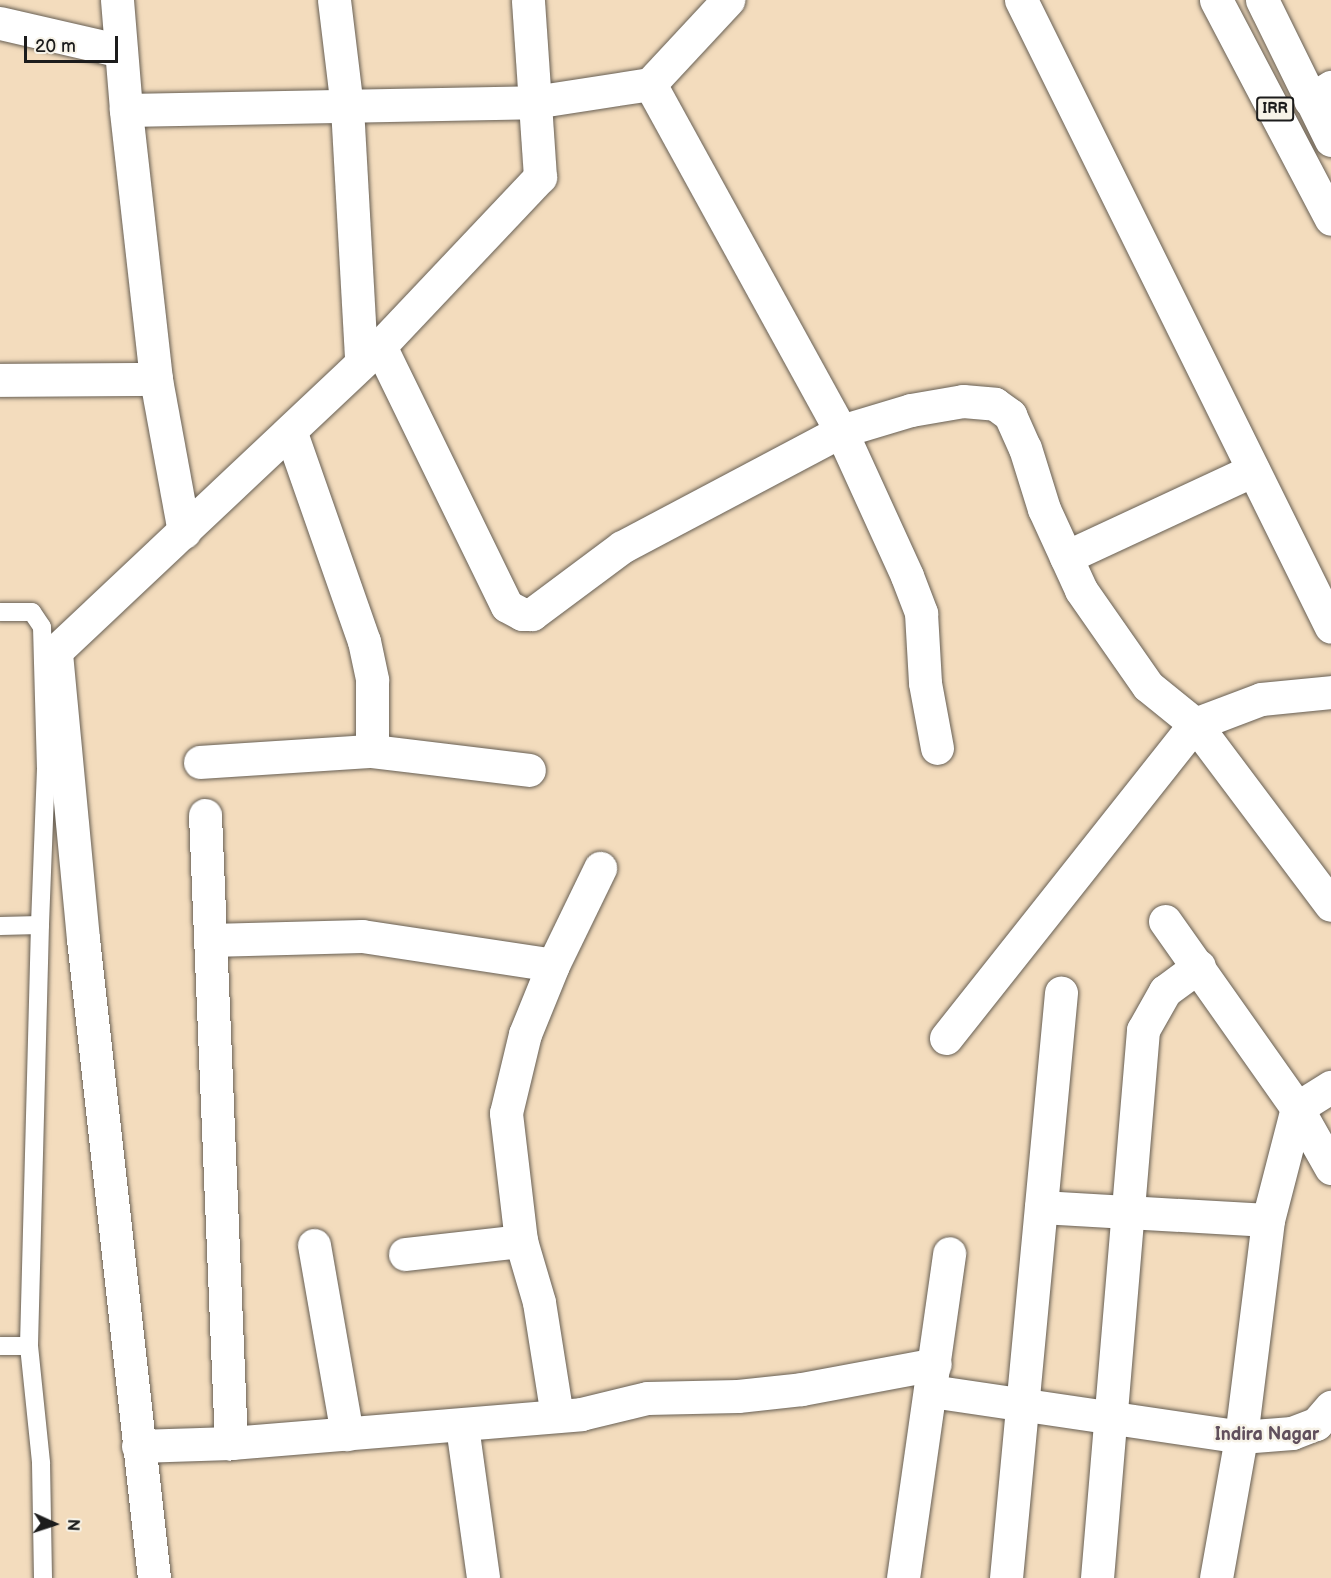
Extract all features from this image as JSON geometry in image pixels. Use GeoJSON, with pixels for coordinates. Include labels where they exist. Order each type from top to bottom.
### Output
{"type":"FeatureCollection","features":[{"type":"Feature","properties":{"kind":"main road"},"geometry":{"type":"LineString","coordinates":[[117,0],[126,110],[156,379],[184,532]]}},
{"type":"Feature","properties":{"kind":"main road"},"geometry":{"type":"LineString","coordinates":[[334,0],[347,107],[370,353],[507,606],[522,614],[531,614],[622,547],[841,431],[911,410],[963,401],[995,404],[1010,415],[1026,448],[1044,509],[1081,590],[1148,686],[1195,724],[1331,905]]}},
{"type":"Feature","properties":{"kind":"main road"},"geometry":{"type":"LineString","coordinates":[[154,1578],[138,1446],[56,651],[291,433],[540,177],[528,0]]}},
{"type":"Feature","properties":{"kind":"main road"},"geometry":{"type":"LineString","coordinates":[[126,110],[534,102],[650,84],[728,0]]}},
{"type":"Feature","properties":{"kind":"main road"},"geometry":{"type":"LineString","coordinates":[[1021,0],[1331,627]]}},
{"type":"Feature","properties":{"kind":"main road","name":"IRR"},"geometry":{"type":"LineString","coordinates":[[1216,0],[1331,219]]}},
{"type":"Feature","properties":{"kind":"main road","name":"IRR"},"geometry":{"type":"LineString","coordinates":[[1263,0],[1321,93],[1331,140]]}},
{"type":"Feature","properties":{"kind":"main road"},"geometry":{"type":"LineString","coordinates":[[0,23],[121,51]]}},
{"type":"Feature","properties":{"kind":"main road"},"geometry":{"type":"LineString","coordinates":[[650,84],[841,431],[921,612],[925,683],[937,748]]}},
{"type":"Feature","properties":{"kind":"main road"},"geometry":{"type":"LineString","coordinates":[[0,380],[156,379]]}},
{"type":"Feature","properties":{"kind":"main road"},"geometry":{"type":"LineString","coordinates":[[291,433],[364,641],[372,680],[372,751]]}},
{"type":"Feature","properties":{"kind":"main road"},"geometry":{"type":"LineString","coordinates":[[1066,557],[1253,470]]}},
{"type":"Feature","properties":{"kind":"main road"},"geometry":{"type":"LineString","coordinates":[[946,1038],[1195,724],[1261,699],[1331,692]]}},
{"type":"Feature","properties":{"kind":"main road"},"geometry":{"type":"LineString","coordinates":[[200,762],[372,751],[529,770]]}},
{"type":"Feature","properties":{"kind":"main road"},"geometry":{"type":"LineString","coordinates":[[205,815],[231,1443]]}},
{"type":"Feature","properties":{"kind":"main road"},"geometry":{"type":"LineString","coordinates":[[557,1416],[539,1302],[521,1242],[506,1113],[514,1067],[553,965],[600,868]]}},
{"type":"Feature","properties":{"kind":"main road"},"geometry":{"type":"LineString","coordinates":[[1165,921],[1199,966],[1297,1108],[1331,1168]]}},
{"type":"Feature","properties":{"kind":"main road"},"geometry":{"type":"LineString","coordinates":[[210,940],[362,936],[553,965]]}},
{"type":"Feature","properties":{"kind":"main road"},"geometry":{"type":"LineString","coordinates":[[1097,1578],[1108,1417],[1130,1211],[1143,1030],[1165,992],[1199,966]]}},
{"type":"Feature","properties":{"kind":"main road"},"geometry":{"type":"LineString","coordinates":[[1006,1578],[1061,993]]}},
{"type":"Feature","properties":{"kind":"main road"},"geometry":{"type":"LineString","coordinates":[[1216,1578],[1241,1437],[1268,1220],[1297,1108],[1331,1087]]}},
{"type":"Feature","properties":{"kind":"main road"},"geometry":{"type":"LineString","coordinates":[[1041,1207],[1268,1220]]}},
{"type":"Feature","properties":{"kind":"main road"},"geometry":{"type":"LineString","coordinates":[[405,1254],[521,1242]]}},
{"type":"Feature","properties":{"kind":"main road"},"geometry":{"type":"LineString","coordinates":[[314,1245],[347,1434]]}},
{"type":"Feature","properties":{"kind":"main road"},"geometry":{"type":"LineString","coordinates":[[903,1578],[949,1253]]}},
{"type":"Feature","properties":{"kind":"main road"},"geometry":{"type":"LineString","coordinates":[[138,1446],[231,1443],[462,1426],[581,1414],[647,1398],[738,1396],[933,1377],[1022,1405],[1241,1437],[1292,1433],[1316,1424],[1331,1407]]}},
{"type":"Feature","properties":{"kind":"main road"},"geometry":{"type":"LineString","coordinates":[[462,1426],[483,1578]]}},
{"type":"Feature","properties":{"kind":"lane"},"geometry":{"type":"LineString","coordinates":[[0,612],[32,612],[42,627],[46,768],[29,1346],[41,1464],[43,1578]]}},
{"type":"Feature","properties":{"kind":"lane"},"geometry":{"type":"LineString","coordinates":[[0,926],[40,925]]}},
{"type":"Feature","properties":{"kind":"lane"},"geometry":{"type":"LineString","coordinates":[[0,1346],[29,1346]]}},
{"type":"Feature","properties":{"kind":"district","name":"Indira Nagar"},"geometry":{"type":"Point","coordinates":[1267,1435]}}]}
